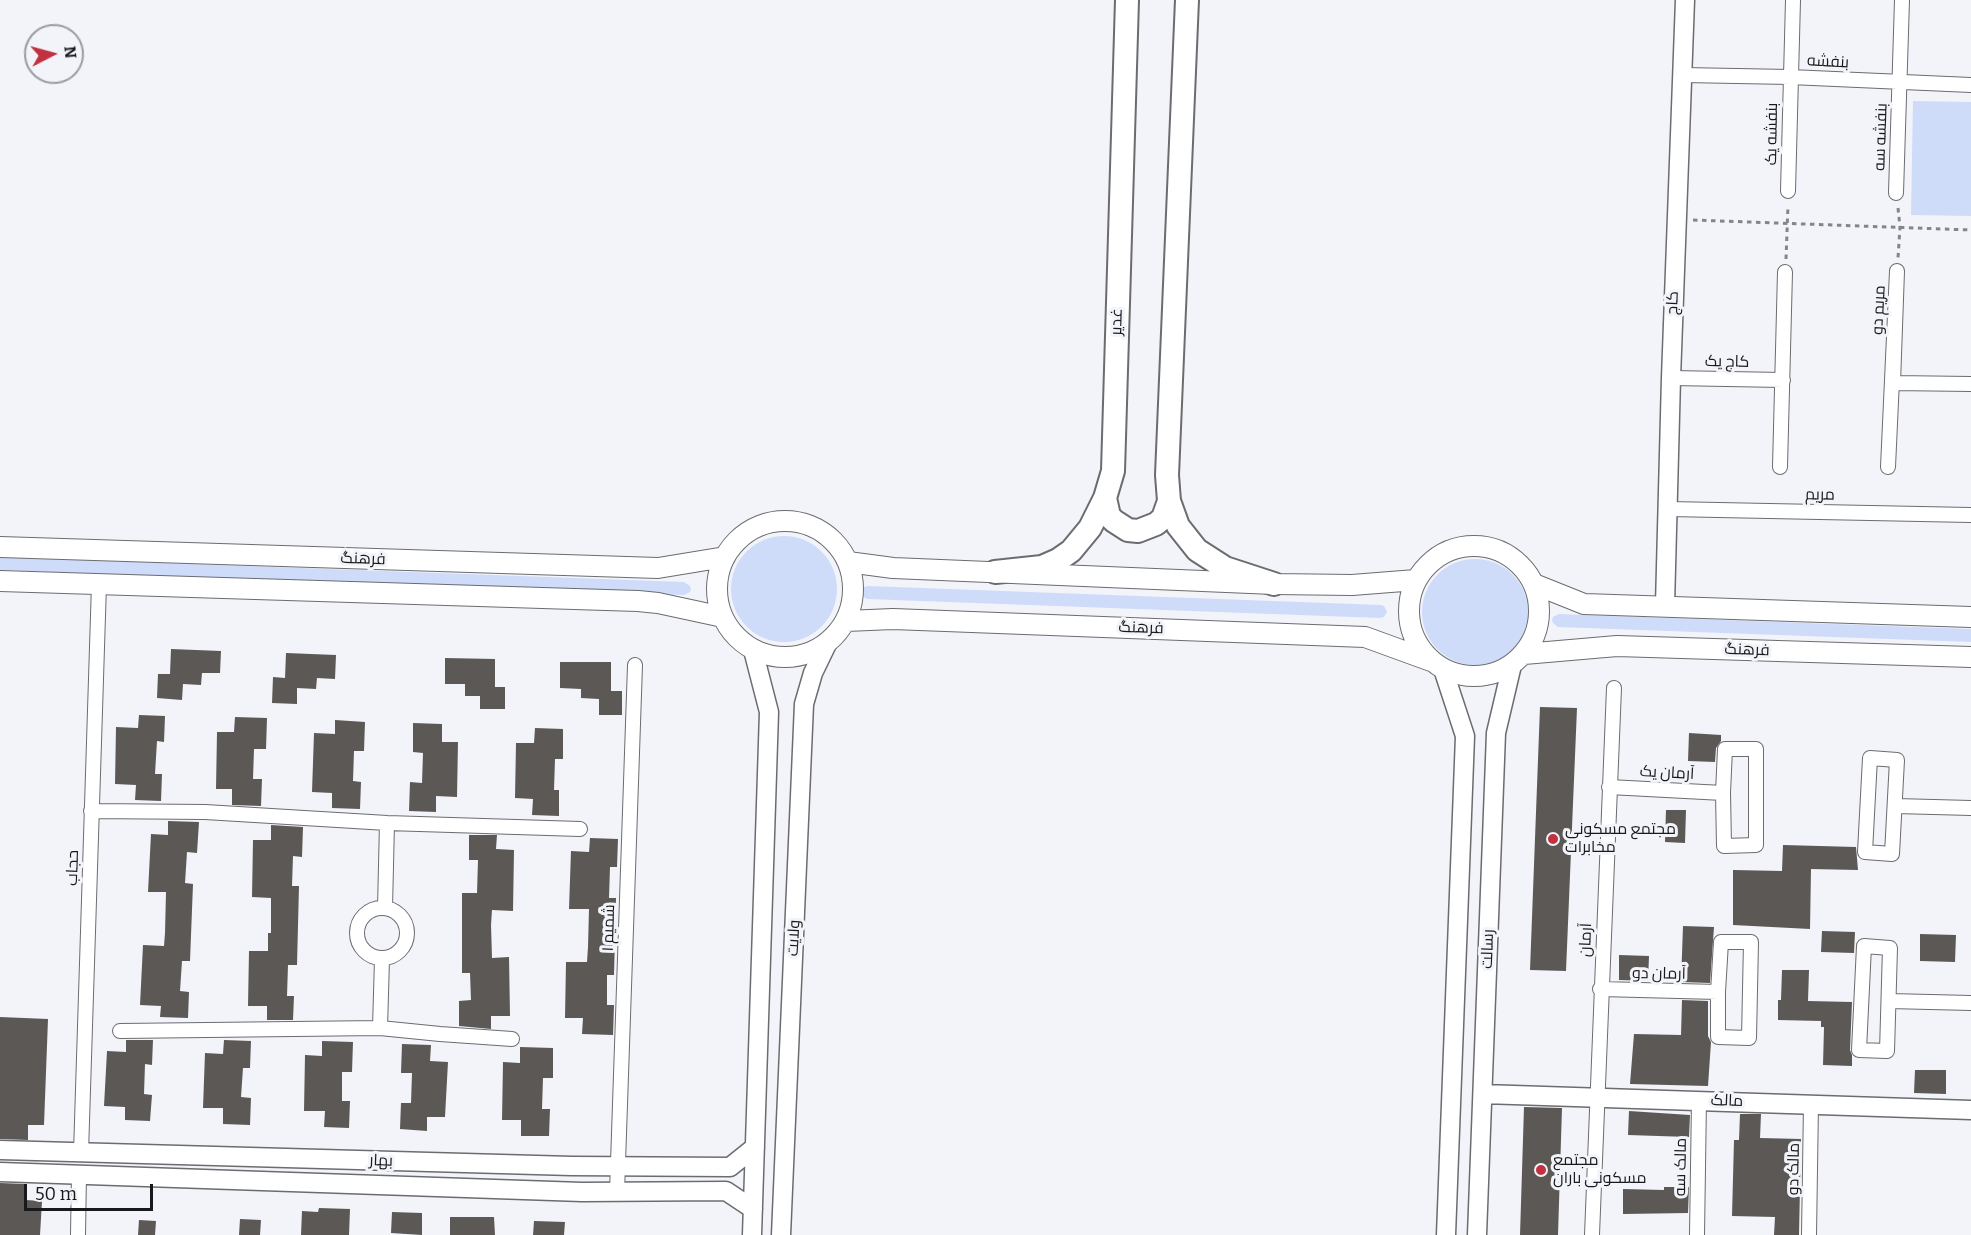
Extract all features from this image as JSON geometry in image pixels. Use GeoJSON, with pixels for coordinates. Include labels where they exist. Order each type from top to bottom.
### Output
{"type":"FeatureCollection","features":[{"type":"Feature","properties":{"kind":"main road","name":"غدیر"},"geometry":{"type":"LineString","coordinates":[[994,572],[1033,568],[1058,560],[1071,550],[1090,528],[1105,498],[1113,471],[1127,0]]}},
{"type":"Feature","properties":{"kind":"main road"},"geometry":{"type":"LineString","coordinates":[[1188,0],[1167,475],[1169,501],[1178,526],[1197,550],[1225,568],[1274,584]]}},
{"type":"Feature","properties":{"kind":"main road"},"geometry":{"type":"LineString","coordinates":[[1105,498],[1109,516],[1128,530],[1138,531],[1156,524],[1163,518],[1169,501]]}},
{"type":"Feature","properties":{"kind":"main road"},"geometry":{"type":"LineString","coordinates":[[788,521],[817,528],[830,537],[848,562],[853,576],[854,592],[846,621],[837,634],[813,652],[791,657],[768,656],[753,650],[741,641],[730,630],[723,617],[718,602],[719,571],[733,544],[758,526],[788,521]]}},
{"type":"Feature","properties":{"kind":"main road"},"geometry":{"type":"LineString","coordinates":[[1461,546],[1490,547],[1516,561],[1527,572],[1534,585],[1539,613],[1537,628],[1518,659],[1500,671],[1479,676],[1457,674],[1437,665],[1421,650],[1414,637],[1409,623],[1410,594],[1424,568],[1435,558],[1448,551],[1461,546]]}},
{"type":"Feature","properties":{"kind":"main road","name":"فرهنگ"},"geometry":{"type":"LineString","coordinates":[[0,547],[658,568],[725,557]]}},
{"type":"Feature","properties":{"kind":"main road"},"geometry":{"type":"LineString","coordinates":[[848,562],[893,568],[1274,584],[1352,585],[1416,580]]}},
{"type":"Feature","properties":{"kind":"main road","name":"فرهنگ"},"geometry":{"type":"LineString","coordinates":[[0,581],[639,601],[723,617]]}},
{"type":"Feature","properties":{"kind":"main road"},"geometry":{"type":"LineString","coordinates":[[1534,585],[1584,604],[1971,617]]}},
{"type":"Feature","properties":{"kind":"main road","name":"فرهنگ"},"geometry":{"type":"LineString","coordinates":[[846,621],[893,619],[1365,637],[1437,665]]}},
{"type":"Feature","properties":{"kind":"main road","name":"فرهنگ"},"geometry":{"type":"LineString","coordinates":[[1518,659],[1617,646],[1971,657]]}},
{"type":"Feature","properties":{"kind":"street","name":"کاج"},"geometry":{"type":"LineString","coordinates":[[1665,605],[1685,0]]}},
{"type":"Feature","properties":{"kind":"street","name":"بنفشه یک"},"geometry":{"type":"LineString","coordinates":[[1788,191],[1793,0]]}},
{"type":"Feature","properties":{"kind":"street","name":"بنفشه سه"},"geometry":{"type":"LineString","coordinates":[[1896,193],[1902,0]]}},
{"type":"Feature","properties":{"kind":"street","name":"بنفشه"},"geometry":{"type":"LineString","coordinates":[[1683,75],[1971,85]]}},
{"type":"Feature","properties":{"kind":"street","name":"مریم دو"},"geometry":{"type":"LineString","coordinates":[[1898,272],[1893,383],[1971,384]]}},
{"type":"Feature","properties":{"kind":"street","name":"مریم دو"},"geometry":{"type":"LineString","coordinates":[[1888,467],[1898,272]]}},
{"type":"Feature","properties":{"kind":"street"},"geometry":{"type":"LineString","coordinates":[[1780,467],[1785,273]]}},
{"type":"Feature","properties":{"kind":"street","name":"کاج یک"},"geometry":{"type":"LineString","coordinates":[[1671,378],[1783,380]]}},
{"type":"Feature","properties":{"kind":"street","name":"مریم"},"geometry":{"type":"LineString","coordinates":[[1668,509],[1971,514]]}},
{"type":"Feature","properties":{"kind":"street","name":"حجاب"},"geometry":{"type":"LineString","coordinates":[[81,1153],[99,584]]}},
{"type":"Feature","properties":{"kind":"street","name":"ولایت"},"geometry":{"type":"LineString","coordinates":[[781,1235],[804,704],[813,673],[826,644]]}},
{"type":"Feature","properties":{"kind":"street","name":"ولایت"},"geometry":{"type":"LineString","coordinates":[[752,1235],[769,712],[753,650]]}},
{"type":"Feature","properties":{"kind":"street","name":"رسالت"},"geometry":{"type":"LineString","coordinates":[[1477,1235],[1496,733],[1518,659]]}},
{"type":"Feature","properties":{"kind":"street","name":"شمیم ۱"},"geometry":{"type":"LineString","coordinates":[[617,1192],[635,665]]}},
{"type":"Feature","properties":{"kind":"street","name":"رسالت"},"geometry":{"type":"LineString","coordinates":[[1437,665],[1465,736],[1446,1235]]}},
{"type":"Feature","properties":{"kind":"street","name":"آرمان"},"geometry":{"type":"LineString","coordinates":[[1592,1235],[1600,989],[1614,688]]}},
{"type":"Feature","properties":{"kind":"street"},"geometry":{"type":"LineString","coordinates":[[1725,749],[1756,749],[1756,845],[1724,846],[1723,793],[1725,749]]}},
{"type":"Feature","properties":{"kind":"street"},"geometry":{"type":"LineString","coordinates":[[1870,758],[1897,760],[1896,806],[1892,854],[1865,852],[1870,758]]}},
{"type":"Feature","properties":{"kind":"street","name":"آرمان یک"},"geometry":{"type":"LineString","coordinates":[[1609,787],[1723,793]]}},
{"type":"Feature","properties":{"kind":"street"},"geometry":{"type":"LineString","coordinates":[[1896,806],[1971,808]]}},
{"type":"Feature","properties":{"kind":"street"},"geometry":{"type":"LineString","coordinates":[[91,811],[205,812],[387,823],[579,829]]}},
{"type":"Feature","properties":{"kind":"street"},"geometry":{"type":"LineString","coordinates":[[385,908],[387,823]]}},
{"type":"Feature","properties":{"kind":"street"},"geometry":{"type":"LineString","coordinates":[[376,908],[385,908],[397,913],[405,922],[408,935],[404,947],[399,952],[382,959],[365,953],[359,945],[357,927],[368,912],[376,908]]}},
{"type":"Feature","properties":{"kind":"street"},"geometry":{"type":"LineString","coordinates":[[1721,942],[1751,942],[1749,1038],[1718,1037],[1718,992],[1721,942]]}},
{"type":"Feature","properties":{"kind":"street"},"geometry":{"type":"LineString","coordinates":[[1864,946],[1890,948],[1889,1001],[1887,1051],[1859,1050],[1864,946]]}},
{"type":"Feature","properties":{"kind":"street"},"geometry":{"type":"LineString","coordinates":[[380,1028],[382,959]]}},
{"type":"Feature","properties":{"kind":"street","name":"آرمان دو"},"geometry":{"type":"LineString","coordinates":[[1600,989],[1718,992]]}},
{"type":"Feature","properties":{"kind":"street"},"geometry":{"type":"LineString","coordinates":[[1889,1001],[1971,1003]]}},
{"type":"Feature","properties":{"kind":"street"},"geometry":{"type":"LineString","coordinates":[[120,1030],[380,1028],[512,1039]]}},
{"type":"Feature","properties":{"kind":"street","name":"مالک"},"geometry":{"type":"LineString","coordinates":[[1483,1094],[1971,1110]]}},
{"type":"Feature","properties":{"kind":"street","name":"مالک سه"},"geometry":{"type":"LineString","coordinates":[[1697,1235],[1699,1100]]}},
{"type":"Feature","properties":{"kind":"street","name":"مالک دو"},"geometry":{"type":"LineString","coordinates":[[1809,1235],[1811,1104]]}},
{"type":"Feature","properties":{"kind":"street","name":"بهار"},"geometry":{"type":"LineString","coordinates":[[0,1150],[730,1167],[755,1147]]}},
{"type":"Feature","properties":{"kind":"street","name":"بهار"},"geometry":{"type":"LineString","coordinates":[[0,1172],[582,1192],[726,1191],[753,1209]]}},
{"type":"Feature","properties":{"kind":"street"},"geometry":{"type":"LineString","coordinates":[[78,1235],[80,1174]]}},
{"type":"Feature","properties":{"kind":"path"},"geometry":{"type":"LineString","coordinates":[[1785,273],[1788,191]]}},
{"type":"Feature","properties":{"kind":"path"},"geometry":{"type":"LineString","coordinates":[[1896,193],[1900,227],[1898,272]]}},
{"type":"Feature","properties":{"kind":"path"},"geometry":{"type":"LineString","coordinates":[[1676,220],[1971,230]]}},
{"type":"Feature","properties":{"kind":"shaded area"},"geometry":{"type":"Polygon","coordinates":[[[1913,101],[1971,102],[1971,216],[1911,215],[1913,101]]]}},
{"type":"Feature","properties":{"kind":"shaded area"},"geometry":{"type":"Polygon","coordinates":[[[784,536],[804,540],[821,552],[833,569],[837,589],[833,609],[821,626],[804,638],[784,642],[764,638],[747,626],[735,609],[731,589],[735,569],[747,552],[764,540],[784,536]]]}},
{"type":"Feature","properties":{"kind":"shaded area"},"geometry":{"type":"Polygon","coordinates":[[[0,557],[684,582],[691,589],[684,595],[0,570],[0,557]]]}},
{"type":"Feature","properties":{"kind":"shaded area"},"geometry":{"type":"Polygon","coordinates":[[[1475,559],[1495,563],[1512,575],[1524,592],[1528,612],[1524,632],[1512,649],[1495,661],[1475,665],[1455,661],[1438,649],[1426,632],[1422,612],[1426,592],[1438,575],[1455,563],[1475,559]]]}},
{"type":"Feature","properties":{"kind":"shaded area"},"geometry":{"type":"Polygon","coordinates":[[[864,587],[1381,605],[1387,612],[1384,617],[1380,618],[867,599],[861,593],[864,587]]]}},
{"type":"Feature","properties":{"kind":"shaded area"},"geometry":{"type":"Polygon","coordinates":[[[1559,614],[1971,629],[1971,642],[1558,627],[1552,620],[1559,614]]]}},
{"type":"Feature","properties":{"kind":"building"},"geometry":{"type":"Polygon","coordinates":[[[171,649],[221,651],[220,673],[202,673],[201,685],[183,684],[182,700],[157,698],[158,674],[170,674],[171,649]]]}},
{"type":"Feature","properties":{"kind":"building"},"geometry":{"type":"Polygon","coordinates":[[[286,653],[336,655],[335,679],[317,678],[316,689],[297,688],[297,704],[272,703],[273,677],[285,678],[286,653]]]}},
{"type":"Feature","properties":{"kind":"building"},"geometry":{"type":"Polygon","coordinates":[[[445,658],[495,659],[495,687],[505,687],[505,709],[480,709],[480,696],[465,696],[465,684],[445,684],[445,658]]]}},
{"type":"Feature","properties":{"kind":"building"},"geometry":{"type":"Polygon","coordinates":[[[560,662],[611,662],[611,691],[622,691],[622,715],[599,715],[599,699],[581,698],[581,689],[560,688],[560,662]]]}},
{"type":"Feature","properties":{"kind":"building","name":"مجتمع مسکونی مخابرات"},"geometry":{"type":"Polygon","coordinates":[[[1540,707],[1577,708],[1566,971],[1530,970],[1540,707]]]}},
{"type":"Feature","properties":{"kind":"building"},"geometry":{"type":"Polygon","coordinates":[[[139,715],[165,716],[164,742],[157,741],[155,774],[162,774],[161,801],[135,800],[136,785],[115,784],[116,727],[138,728],[139,715]]]}},
{"type":"Feature","properties":{"kind":"building"},"geometry":{"type":"Polygon","coordinates":[[[235,717],[267,718],[266,749],[254,749],[253,779],[262,779],[261,806],[232,805],[232,789],[216,789],[217,732],[234,732],[235,717]]]}},
{"type":"Feature","properties":{"kind":"building"},"geometry":{"type":"Polygon","coordinates":[[[335,720],[365,722],[364,751],[354,751],[353,781],[361,782],[360,809],[332,808],[332,793],[312,792],[314,733],[335,734],[335,720]]]}},
{"type":"Feature","properties":{"kind":"building"},"geometry":{"type":"Polygon","coordinates":[[[413,723],[442,724],[442,742],[458,742],[457,797],[436,796],[436,812],[409,811],[410,782],[422,783],[423,753],[413,752],[413,723]]]}},
{"type":"Feature","properties":{"kind":"building"},"geometry":{"type":"Polygon","coordinates":[[[535,728],[563,729],[563,759],[555,759],[554,790],[559,790],[559,816],[532,815],[533,799],[515,798],[516,743],[534,743],[535,728]]]}},
{"type":"Feature","properties":{"kind":"building"},"geometry":{"type":"Polygon","coordinates":[[[1689,733],[1721,735],[1721,741],[1716,748],[1715,762],[1688,761],[1689,733]]]}},
{"type":"Feature","properties":{"kind":"building"},"geometry":{"type":"Polygon","coordinates":[[[1666,810],[1686,810],[1685,843],[1665,842],[1666,810]]]}},
{"type":"Feature","properties":{"kind":"building"},"geometry":{"type":"Polygon","coordinates":[[[168,821],[199,822],[197,853],[187,852],[185,883],[193,884],[190,961],[182,961],[180,991],[189,992],[188,1018],[160,1017],[161,1006],[140,1005],[143,945],[164,946],[165,933],[166,892],[148,892],[151,834],[168,835],[168,821]]]}},
{"type":"Feature","properties":{"kind":"building"},"geometry":{"type":"Polygon","coordinates":[[[271,825],[303,827],[302,857],[293,856],[292,886],[299,886],[297,965],[288,965],[287,996],[294,996],[293,1020],[267,1020],[267,1006],[248,1006],[249,951],[268,951],[268,933],[271,933],[271,898],[252,897],[253,840],[271,840],[271,825]]]}},
{"type":"Feature","properties":{"kind":"building"},"geometry":{"type":"Polygon","coordinates":[[[469,835],[497,835],[496,849],[514,850],[513,911],[492,910],[491,925],[492,958],[509,957],[510,1016],[491,1016],[491,1029],[459,1026],[459,1001],[471,1000],[470,973],[462,973],[462,893],[477,893],[478,860],[469,860],[469,835]]]}},
{"type":"Feature","properties":{"kind":"building"},"geometry":{"type":"Polygon","coordinates":[[[590,838],[618,839],[617,867],[610,867],[609,898],[616,898],[614,975],[607,975],[607,1005],[614,1005],[613,1035],[582,1034],[583,1018],[565,1018],[566,962],[587,962],[588,947],[589,909],[569,909],[571,851],[589,852],[590,838]]]}},
{"type":"Feature","properties":{"kind":"building"},"geometry":{"type":"Polygon","coordinates":[[[1783,845],[1856,847],[1858,870],[1811,869],[1810,929],[1733,925],[1733,870],[1782,871],[1783,845]]]}},
{"type":"Feature","properties":{"kind":"building"},"geometry":{"type":"Polygon","coordinates":[[[1683,926],[1714,927],[1710,983],[1681,982],[1683,926]]]}},
{"type":"Feature","properties":{"kind":"building"},"geometry":{"type":"Polygon","coordinates":[[[1822,931],[1855,932],[1854,953],[1821,952],[1822,931]]]}},
{"type":"Feature","properties":{"kind":"building"},"geometry":{"type":"Polygon","coordinates":[[[1920,934],[1956,935],[1955,962],[1920,961],[1920,934]]]}},
{"type":"Feature","properties":{"kind":"building"},"geometry":{"type":"Polygon","coordinates":[[[1619,955],[1649,956],[1648,981],[1619,980],[1619,955]]]}},
{"type":"Feature","properties":{"kind":"building"},"geometry":{"type":"Polygon","coordinates":[[[1782,970],[1809,970],[1808,1001],[1852,1002],[1850,1050],[1852,1066],[1823,1065],[1824,1027],[1821,1027],[1821,1021],[1778,1020],[1782,970]]]}},
{"type":"Feature","properties":{"kind":"building"},"geometry":{"type":"Polygon","coordinates":[[[1682,1000],[1708,1001],[1708,1036],[1711,1042],[1708,1086],[1630,1084],[1634,1034],[1681,1035],[1682,1000]]]}},
{"type":"Feature","properties":{"kind":"building"},"geometry":{"type":"Polygon","coordinates":[[[0,1017],[48,1019],[44,1125],[28,1125],[28,1140],[0,1139],[0,1017]]]}},
{"type":"Feature","properties":{"kind":"building"},"geometry":{"type":"Polygon","coordinates":[[[126,1040],[153,1040],[152,1065],[145,1064],[144,1094],[152,1095],[150,1121],[125,1120],[125,1107],[104,1106],[107,1051],[126,1052],[126,1040]]]}},
{"type":"Feature","properties":{"kind":"building"},"geometry":{"type":"Polygon","coordinates":[[[224,1040],[251,1041],[250,1068],[243,1068],[241,1097],[251,1098],[250,1125],[223,1124],[223,1108],[203,1108],[205,1053],[223,1054],[224,1040]]]}},
{"type":"Feature","properties":{"kind":"building"},"geometry":{"type":"Polygon","coordinates":[[[322,1041],[353,1042],[352,1072],[342,1072],[342,1101],[350,1101],[349,1128],[324,1127],[325,1111],[304,1111],[305,1055],[322,1056],[322,1041]]]}},
{"type":"Feature","properties":{"kind":"building"},"geometry":{"type":"Polygon","coordinates":[[[402,1044],[431,1045],[430,1061],[448,1062],[445,1117],[427,1117],[427,1131],[400,1129],[401,1103],[411,1103],[412,1073],[401,1073],[402,1044]]]}},
{"type":"Feature","properties":{"kind":"building"},"geometry":{"type":"Polygon","coordinates":[[[520,1047],[553,1048],[553,1078],[543,1078],[542,1109],[550,1109],[549,1136],[521,1136],[521,1120],[502,1120],[503,1062],[520,1063],[520,1047]]]}},
{"type":"Feature","properties":{"kind":"building"},"geometry":{"type":"Polygon","coordinates":[[[1915,1070],[1946,1070],[1946,1094],[1914,1093],[1915,1070]]]}},
{"type":"Feature","properties":{"kind":"building","name":"مجتمع مسکونی باران"},"geometry":{"type":"Polygon","coordinates":[[[1524,1107],[1562,1108],[1558,1235],[1520,1235],[1524,1107]]]}},
{"type":"Feature","properties":{"kind":"building"},"geometry":{"type":"Polygon","coordinates":[[[1629,1111],[1690,1115],[1689,1137],[1628,1135],[1629,1111]]]}},
{"type":"Feature","properties":{"kind":"building"},"geometry":{"type":"Polygon","coordinates":[[[1740,1114],[1761,1114],[1760,1138],[1801,1139],[1799,1235],[1774,1235],[1775,1217],[1732,1216],[1734,1140],[1739,1140],[1740,1114]]]}},
{"type":"Feature","properties":{"kind":"building"},"geometry":{"type":"Polygon","coordinates":[[[0,1183],[26,1184],[26,1200],[42,1201],[40,1235],[0,1235],[0,1183]]]}},
{"type":"Feature","properties":{"kind":"building"},"geometry":{"type":"Polygon","coordinates":[[[1664,1187],[1689,1187],[1688,1213],[1623,1214],[1623,1189],[1664,1190],[1664,1187]]]}},
{"type":"Feature","properties":{"kind":"building"},"geometry":{"type":"Polygon","coordinates":[[[319,1208],[350,1209],[349,1235],[301,1235],[302,1211],[318,1212],[319,1208]]]}},
{"type":"Feature","properties":{"kind":"building"},"geometry":{"type":"Polygon","coordinates":[[[392,1212],[422,1213],[422,1235],[391,1233],[392,1212]]]}},
{"type":"Feature","properties":{"kind":"building"},"geometry":{"type":"Polygon","coordinates":[[[450,1217],[494,1217],[495,1235],[450,1235],[450,1217]]]}},
{"type":"Feature","properties":{"kind":"building"},"geometry":{"type":"Polygon","coordinates":[[[240,1219],[261,1220],[260,1235],[239,1235],[240,1219]]]}},
{"type":"Feature","properties":{"kind":"building"},"geometry":{"type":"Polygon","coordinates":[[[139,1220],[156,1221],[155,1235],[138,1235],[139,1220]]]}},
{"type":"Feature","properties":{"kind":"building"},"geometry":{"type":"Polygon","coordinates":[[[534,1221],[565,1222],[564,1235],[533,1235],[534,1221]]]}},
{"type":"Feature","properties":{"kind":"place","name":"مجتمع مسکونی مخابرات"},"geometry":{"type":"Point","coordinates":[1553,839]}},
{"type":"Feature","properties":{"kind":"place","name":"مجتمع مسکونی باران"},"geometry":{"type":"Point","coordinates":[1541,1170]}}]}
